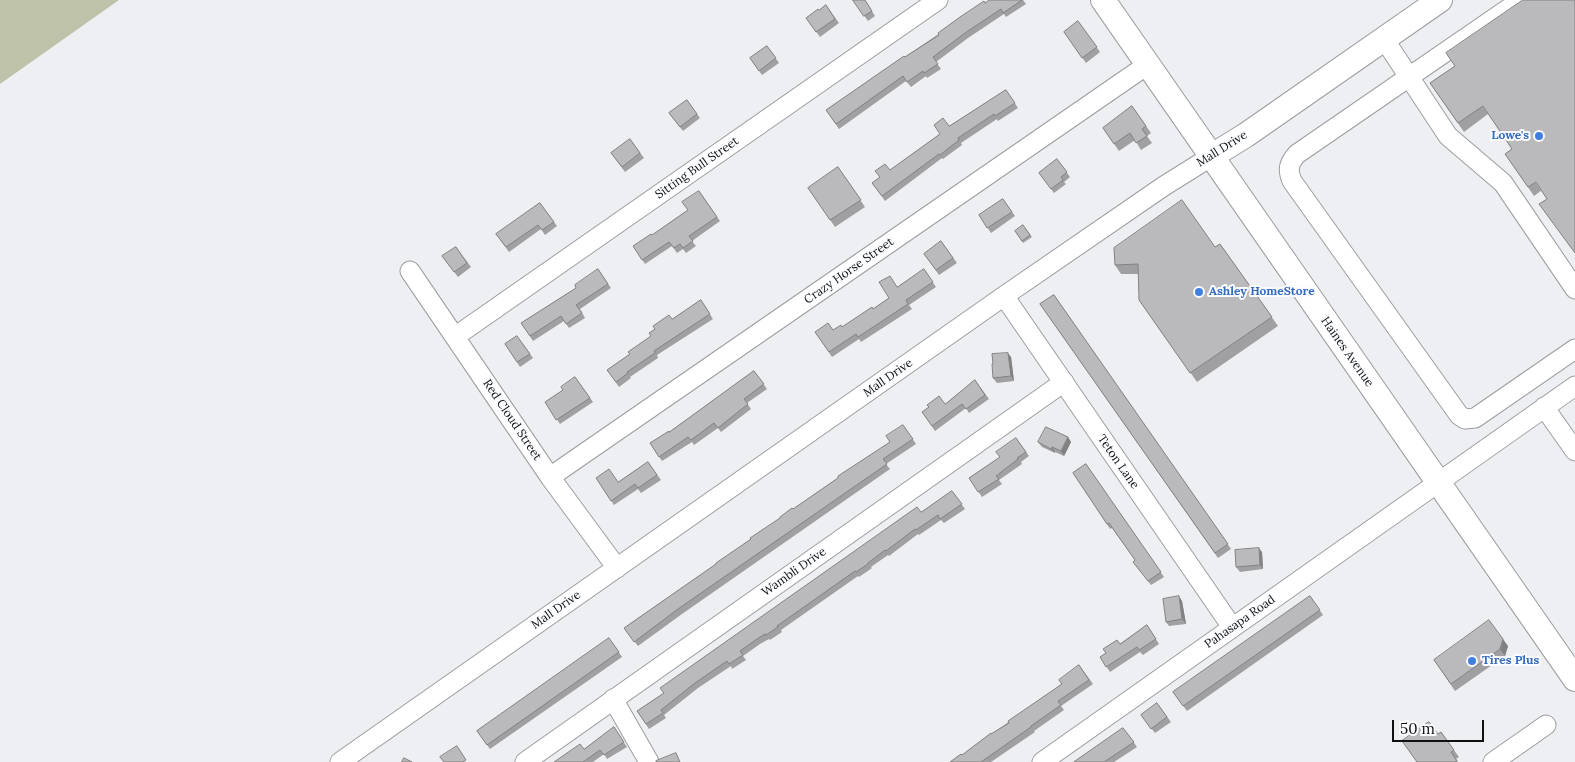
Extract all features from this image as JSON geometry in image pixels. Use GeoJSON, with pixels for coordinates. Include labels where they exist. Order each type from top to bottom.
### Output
{"type":"FeatureCollection","features":[{"type":"Feature","properties":{"kind":"main road","name":"Haines Avenue"},"geometry":{"type":"LineString","coordinates":[[1102,0],[1575,679]]}},
{"type":"Feature","properties":{"kind":"main road","name":"Mall Drive"},"geometry":{"type":"LineString","coordinates":[[1212,156],[1246,135],[1440,0]]}},
{"type":"Feature","properties":{"kind":"street","name":"Sitting Bull Street"},"geometry":{"type":"LineString","coordinates":[[456,336],[938,0]]}},
{"type":"Feature","properties":{"kind":"street"},"geometry":{"type":"LineString","coordinates":[[1520,0],[1297,154],[1290,161],[1288,172],[1292,181],[1459,415],[1465,418],[1475,418],[1575,348]]}},
{"type":"Feature","properties":{"kind":"street"},"geometry":{"type":"LineString","coordinates":[[1384,39],[1448,136],[1503,184],[1575,289]]}},
{"type":"Feature","properties":{"kind":"street","name":"Crazy Horse Street"},"geometry":{"type":"LineString","coordinates":[[550,477],[1148,65]]}},
{"type":"Feature","properties":{"kind":"street","name":"Mall Drive"},"geometry":{"type":"LineString","coordinates":[[340,762],[361,756],[617,568],[1004,296],[1164,186],[1212,156]]}},
{"type":"Feature","properties":{"kind":"street","name":"Red Cloud Street"},"geometry":{"type":"LineString","coordinates":[[410,271],[456,336],[550,477],[617,568]]}},
{"type":"Feature","properties":{"kind":"street","name":"Teton Lane"},"geometry":{"type":"LineString","coordinates":[[1004,296],[1232,627]]}},
{"type":"Feature","properties":{"kind":"street","name":"Wambli Drive"},"geometry":{"type":"LineString","coordinates":[[525,762],[1064,382]]}},
{"type":"Feature","properties":{"kind":"street","name":"Pahasapa Road"},"geometry":{"type":"LineString","coordinates":[[1042,762],[1575,386]]}},
{"type":"Feature","properties":{"kind":"street"},"geometry":{"type":"LineString","coordinates":[[1544,407],[1575,451]]}},
{"type":"Feature","properties":{"kind":"street"},"geometry":{"type":"LineString","coordinates":[[614,699],[649,762]]}},
{"type":"Feature","properties":{"kind":"street"},"geometry":{"type":"LineString","coordinates":[[1493,762],[1546,724]]}},
{"type":"Feature","properties":{"kind":"green space"},"geometry":{"type":"Polygon","coordinates":[[[0,0],[119,0],[0,84],[0,0]]]}},
{"type":"Feature","properties":{"kind":"building"},"geometry":{"type":"Polygon","coordinates":[[[853,0],[865,0],[872,11],[864,16],[853,0]]]}},
{"type":"Feature","properties":{"kind":"building"},"geometry":{"type":"Polygon","coordinates":[[[989,0],[1022,0],[1003,13],[1001,9],[933,57],[938,64],[907,82],[903,76],[836,124],[826,110],[904,56],[939,35],[938,33],[960,17],[984,1],[985,3],[989,0]]]}},
{"type":"Feature","properties":{"kind":"building","name":"Lowe's"},"geometry":{"type":"Polygon","coordinates":[[[1523,0],[1575,0],[1575,253],[1539,204],[1547,199],[1536,182],[1528,187],[1505,154],[1512,149],[1483,106],[1458,123],[1430,83],[1455,66],[1446,53],[1523,0]]]}},
{"type":"Feature","properties":{"kind":"building"},"geometry":{"type":"Polygon","coordinates":[[[826,5],[835,19],[816,32],[806,18],[826,5]]]}},
{"type":"Feature","properties":{"kind":"building"},"geometry":{"type":"Polygon","coordinates":[[[1078,21],[1097,47],[1082,58],[1064,32],[1078,21]]]}},
{"type":"Feature","properties":{"kind":"building"},"geometry":{"type":"Polygon","coordinates":[[[767,46],[776,58],[759,71],[750,58],[767,46]]]}},
{"type":"Feature","properties":{"kind":"building"},"geometry":{"type":"Polygon","coordinates":[[[1006,90],[1015,103],[995,116],[994,114],[958,138],[959,140],[940,155],[882,196],[872,183],[880,177],[875,171],[885,164],[890,170],[940,134],[934,125],[943,118],[949,126],[1006,90]]]}},
{"type":"Feature","properties":{"kind":"building"},"geometry":{"type":"Polygon","coordinates":[[[687,100],[697,114],[680,127],[669,113],[687,100]]]}},
{"type":"Feature","properties":{"kind":"building"},"geometry":{"type":"Polygon","coordinates":[[[1132,106],[1146,126],[1142,129],[1147,136],[1136,143],[1130,133],[1114,144],[1103,128],[1132,106]]]}},
{"type":"Feature","properties":{"kind":"building"},"geometry":{"type":"Polygon","coordinates":[[[630,139],[640,153],[622,167],[611,153],[630,139]]]}},
{"type":"Feature","properties":{"kind":"building"},"geometry":{"type":"Polygon","coordinates":[[[1057,159],[1067,172],[1061,177],[1063,180],[1051,189],[1039,173],[1057,159]]]}},
{"type":"Feature","properties":{"kind":"building"},"geometry":{"type":"Polygon","coordinates":[[[838,167],[861,200],[830,220],[808,188],[838,167]]]}},
{"type":"Feature","properties":{"kind":"building"},"geometry":{"type":"Polygon","coordinates":[[[699,191],[717,217],[689,236],[693,241],[683,248],[680,244],[674,248],[669,242],[642,260],[633,246],[688,210],[682,202],[699,191]]]}},
{"type":"Feature","properties":{"kind":"building"},"geometry":{"type":"Polygon","coordinates":[[[1003,199],[1012,212],[987,228],[979,215],[1003,199]]]}},
{"type":"Feature","properties":{"kind":"building","name":"Ashley HomeStore"},"geometry":{"type":"Polygon","coordinates":[[[1182,200],[1215,247],[1220,244],[1272,317],[1190,373],[1139,300],[1138,264],[1115,265],[1114,248],[1182,200]]]}},
{"type":"Feature","properties":{"kind":"building"},"geometry":{"type":"Polygon","coordinates":[[[540,203],[554,222],[542,230],[538,225],[506,247],[496,234],[540,203]]]}},
{"type":"Feature","properties":{"kind":"building"},"geometry":{"type":"Polygon","coordinates":[[[1023,225],[1030,235],[1022,241],[1015,231],[1023,225]]]}},
{"type":"Feature","properties":{"kind":"building"},"geometry":{"type":"Polygon","coordinates":[[[941,241],[953,258],[936,270],[924,254],[941,241]]]}},
{"type":"Feature","properties":{"kind":"building"},"geometry":{"type":"Polygon","coordinates":[[[456,247],[467,263],[454,272],[442,256],[456,247]]]}},
{"type":"Feature","properties":{"kind":"building"},"geometry":{"type":"Polygon","coordinates":[[[598,269],[608,284],[576,305],[582,313],[566,324],[561,316],[530,336],[521,323],[576,288],[575,285],[598,269]]]}},
{"type":"Feature","properties":{"kind":"building"},"geometry":{"type":"Polygon","coordinates":[[[924,269],[933,282],[906,300],[908,304],[858,337],[856,334],[829,352],[815,332],[828,323],[833,330],[841,325],[842,327],[889,298],[879,282],[890,276],[897,287],[924,269]]]}},
{"type":"Feature","properties":{"kind":"building"},"geometry":{"type":"Polygon","coordinates":[[[1054,295],[1228,544],[1215,553],[1040,304],[1054,295]]]}},
{"type":"Feature","properties":{"kind":"building"},"geometry":{"type":"Polygon","coordinates":[[[701,300],[710,314],[654,351],[655,353],[616,382],[607,370],[651,336],[649,333],[655,329],[653,326],[669,315],[672,319],[701,300]]]}},
{"type":"Feature","properties":{"kind":"building"},"geometry":{"type":"Polygon","coordinates":[[[517,336],[530,354],[517,362],[505,344],[517,336]]]}},
{"type":"Feature","properties":{"kind":"building"},"geometry":{"type":"Polygon","coordinates":[[[1008,353],[1011,376],[993,378],[992,354],[1008,353]]]}},
{"type":"Feature","properties":{"kind":"building"},"geometry":{"type":"Polygon","coordinates":[[[754,371],[764,384],[744,399],[748,404],[718,428],[714,423],[691,440],[688,437],[659,457],[650,443],[669,432],[754,371]]]}},
{"type":"Feature","properties":{"kind":"building"},"geometry":{"type":"Polygon","coordinates":[[[575,377],[590,398],[556,420],[545,402],[563,390],[561,387],[575,377]]]}},
{"type":"Feature","properties":{"kind":"building"},"geometry":{"type":"Polygon","coordinates":[[[975,380],[985,395],[966,409],[962,404],[932,426],[922,412],[929,407],[927,405],[939,396],[945,404],[975,380]]]}},
{"type":"Feature","properties":{"kind":"building"},"geometry":{"type":"Polygon","coordinates":[[[903,425],[913,439],[883,459],[887,464],[678,609],[634,642],[624,628],[792,508],[890,442],[886,436],[903,425]]]}},
{"type":"Feature","properties":{"kind":"building"},"geometry":{"type":"Polygon","coordinates":[[[1046,427],[1068,437],[1061,451],[1052,447],[1051,449],[1038,442],[1046,427]]]}},
{"type":"Feature","properties":{"kind":"building"},"geometry":{"type":"Polygon","coordinates":[[[1016,438],[1026,452],[996,476],[999,479],[978,492],[969,478],[1000,457],[996,452],[1016,438]]]}},
{"type":"Feature","properties":{"kind":"building"},"geometry":{"type":"Polygon","coordinates":[[[648,462],[657,475],[638,488],[635,484],[611,501],[596,478],[609,469],[618,482],[648,462]]]}},
{"type":"Feature","properties":{"kind":"building"},"geometry":{"type":"Polygon","coordinates":[[[1086,464],[1161,572],[1148,581],[1073,473],[1086,464]]]}},
{"type":"Feature","properties":{"kind":"building"},"geometry":{"type":"Polygon","coordinates":[[[952,491],[962,504],[940,519],[938,515],[915,529],[778,627],[757,639],[740,651],[743,655],[729,664],[727,661],[695,683],[661,710],[663,713],[646,724],[637,711],[664,693],[660,688],[917,507],[921,512],[952,491]]]}},
{"type":"Feature","properties":{"kind":"building"},"geometry":{"type":"Polygon","coordinates":[[[1259,548],[1260,565],[1236,567],[1235,550],[1259,548]]]}},
{"type":"Feature","properties":{"kind":"building"},"geometry":{"type":"Polygon","coordinates":[[[1179,596],[1182,619],[1166,622],[1163,599],[1179,596]]]}},
{"type":"Feature","properties":{"kind":"building"},"geometry":{"type":"Polygon","coordinates":[[[1310,596],[1320,610],[1183,706],[1173,692],[1310,596]]]}},
{"type":"Feature","properties":{"kind":"building","name":"Tires Plus"},"geometry":{"type":"Polygon","coordinates":[[[1489,620],[1503,639],[1500,649],[1451,684],[1434,660],[1489,620]]]}},
{"type":"Feature","properties":{"kind":"building"},"geometry":{"type":"Polygon","coordinates":[[[1147,625],[1156,639],[1139,650],[1137,647],[1106,667],[1100,657],[1106,653],[1103,649],[1117,640],[1120,644],[1147,625]]]}},
{"type":"Feature","properties":{"kind":"building"},"geometry":{"type":"Polygon","coordinates":[[[609,638],[619,652],[487,745],[477,731],[609,638]]]}},
{"type":"Feature","properties":{"kind":"building"},"geometry":{"type":"Polygon","coordinates":[[[1079,665],[1089,680],[1058,701],[1061,705],[981,762],[950,762],[991,733],[1009,723],[1008,721],[1062,684],[1059,680],[1079,665]]]}},
{"type":"Feature","properties":{"kind":"building"},"geometry":{"type":"Polygon","coordinates":[[[1157,703],[1167,717],[1151,729],[1141,715],[1157,703]]]}},
{"type":"Feature","properties":{"kind":"building"},"geometry":{"type":"Polygon","coordinates":[[[1429,722],[1438,734],[1441,732],[1454,750],[1451,752],[1457,761],[1417,762],[1402,741],[1429,722]]]}},
{"type":"Feature","properties":{"kind":"building"},"geometry":{"type":"Polygon","coordinates":[[[614,727],[624,742],[604,755],[600,750],[583,762],[554,762],[580,744],[584,749],[614,727]]]}},
{"type":"Feature","properties":{"kind":"building"},"geometry":{"type":"Polygon","coordinates":[[[1123,728],[1134,742],[1104,762],[1074,762],[1123,728]]]}},
{"type":"Feature","properties":{"kind":"building"},"geometry":{"type":"Polygon","coordinates":[[[457,746],[466,760],[463,762],[444,762],[440,757],[457,746]]]}},
{"type":"Feature","properties":{"kind":"building"},"geometry":{"type":"Polygon","coordinates":[[[676,753],[680,762],[656,762],[656,761],[676,753]]]}},
{"type":"Feature","properties":{"kind":"building"},"geometry":{"type":"Polygon","coordinates":[[[404,758],[412,762],[402,762],[404,758]]]}},
{"type":"Feature","properties":{"kind":"place","name":"Lowe's"},"geometry":{"type":"Point","coordinates":[1539,136]}},
{"type":"Feature","properties":{"kind":"place","name":"Ashley HomeStore"},"geometry":{"type":"Point","coordinates":[1199,292]}},
{"type":"Feature","properties":{"kind":"place","name":"Tires Plus"},"geometry":{"type":"Point","coordinates":[1472,661]}}]}
